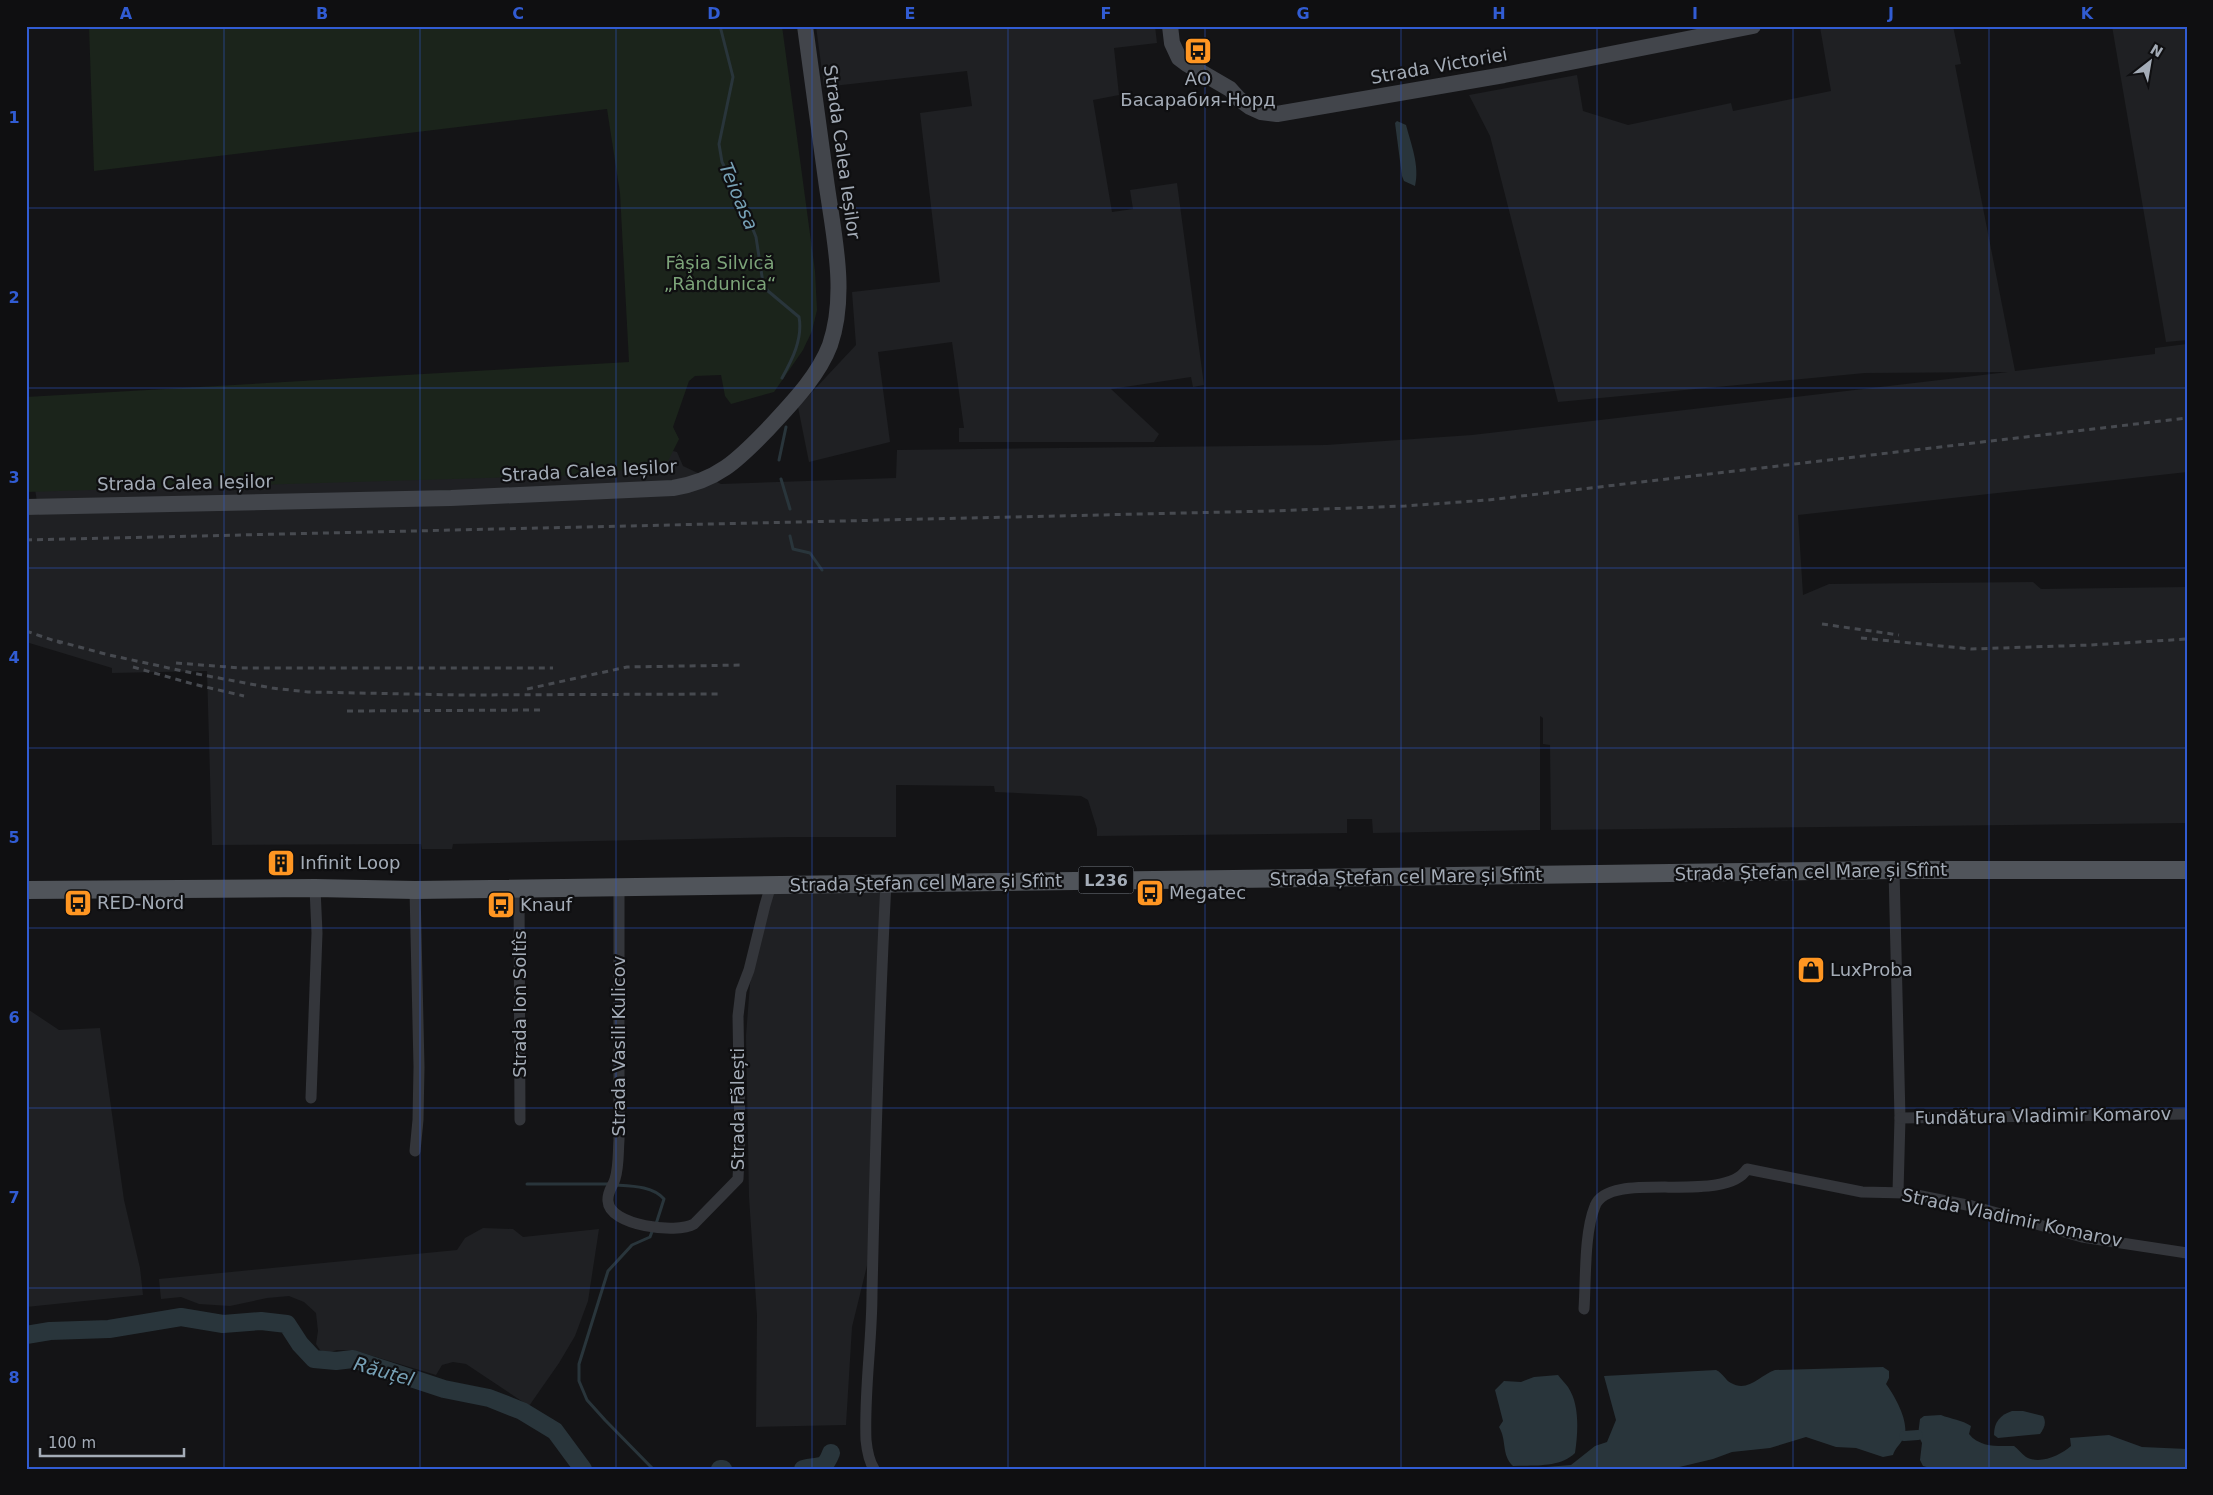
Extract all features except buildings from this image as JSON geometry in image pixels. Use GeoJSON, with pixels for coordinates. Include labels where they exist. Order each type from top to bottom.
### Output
{"type":"FeatureCollection","features":[{"type":"Feature","properties":{"kind":"main road","name":"Strada Ștefan cel Mare și Sfînt"},"geometry":{"type":"LineString","coordinates":[[26,890],[315,888],[414,890],[886,882],[1894,870],[2187,870]]}},
{"type":"Feature","properties":{"kind":"street","name":"Strada Calea Ieșilor"},"geometry":{"type":"LineString","coordinates":[[26,507],[450,498],[673,488],[688,486],[721,471],[735,462],[800,393],[822,361],[834,333],[838,299],[836,251],[805,26]]}},
{"type":"Feature","properties":{"kind":"street","name":"Strada Victoriei"},"geometry":{"type":"LineString","coordinates":[[1170,26],[1175,51],[1187,64],[1230,89],[1250,107],[1261,112],[1277,114],[1504,75],[1753,26]]}},
{"type":"Feature","properties":{"kind":"street"},"geometry":{"type":"LineString","coordinates":[[1894,870],[1900,1118],[1898,1192]]}},
{"type":"Feature","properties":{"kind":"street"},"geometry":{"type":"LineString","coordinates":[[874,1469],[870,1462],[866,1442],[866,1416],[872,1296],[880,1003],[886,882]]}},
{"type":"Feature","properties":{"kind":"street","name":"Strada Fălești"},"geometry":{"type":"LineString","coordinates":[[608,1202],[615,1214],[633,1223],[661,1227],[688,1227],[694,1224],[738,1179],[740,1136],[738,1016],[741,991],[749,970],[765,905],[772,885]]}},
{"type":"Feature","properties":{"kind":"street","name":"Strada Vasili Kulicov"},"geometry":{"type":"LineString","coordinates":[[608,1202],[608,1193],[615,1179],[619,1140],[619,887]]}},
{"type":"Feature","properties":{"kind":"street"},"geometry":{"type":"LineString","coordinates":[[311,1098],[317,933],[315,888]]}},
{"type":"Feature","properties":{"kind":"street","name":"Strada Ion Soltîs"},"geometry":{"type":"LineString","coordinates":[[519,888],[520,1120]]}},
{"type":"Feature","properties":{"kind":"street"},"geometry":{"type":"LineString","coordinates":[[414,890],[419,1067],[418,1120],[415,1151]]}},
{"type":"Feature","properties":{"kind":"street","name":"Fundătura Vladimir Komarov"},"geometry":{"type":"LineString","coordinates":[[1900,1118],[2187,1114]]}},
{"type":"Feature","properties":{"kind":"street","name":"Strada Vladimir Komarov"},"geometry":{"type":"LineString","coordinates":[[1584,1309],[1589,1231],[1595,1206],[1599,1198],[1606,1193],[1638,1188],[1722,1185],[1742,1177],[1747,1169],[1862,1192],[1898,1192],[1972,1206],[2082,1237],[2187,1253]]}},
{"type":"Feature","properties":{"kind":"shaded area"},"geometry":{"type":"Polygon","coordinates":[[[816,26],[1155,26],[1157,43],[1114,48],[1119,95],[1093,100],[1112,212],[1133,209],[1130,190],[1177,183],[1204,385],[1193,387],[1191,377],[1111,389],[1159,434],[1154,442],[959,442],[959,428],[964,428],[952,342],[878,352],[890,442],[809,462],[798,407],[856,345],[852,292],[940,282],[920,113],[972,106],[967,71],[824,87],[816,26]]]}},
{"type":"Feature","properties":{"kind":"shaded area"},"geometry":{"type":"Polygon","coordinates":[[[1953,26],[1961,64],[1955,65],[2015,371],[2155,354],[2155,348],[2187,344],[2187,472],[1798,515],[1803,595],[1829,584],[2033,582],[2041,589],[2187,587],[2187,823],[1551,830],[1550,745],[1543,744],[1543,718],[1540,716],[1540,830],[1373,833],[1372,819],[1347,819],[1347,833],[1097,836],[1097,829],[1088,800],[1081,796],[995,792],[994,786],[896,785],[896,837],[791,837],[453,844],[452,849],[422,849],[421,844],[212,845],[207,671],[112,673],[112,668],[26,642],[26,515],[39,515],[33,476],[656,447],[677,452],[683,466],[721,484],[896,478],[897,450],[1326,445],[1472,435],[2008,372],[1865,373],[1558,402],[1490,136],[1469,95],[1577,75],[1583,111],[1628,125],[1731,103],[1733,111],[1831,91],[1820,27],[1953,26]]]}},
{"type":"Feature","properties":{"kind":"shaded area"},"geometry":{"type":"Polygon","coordinates":[[[2112,26],[2187,26],[2187,340],[2166,342],[2112,26]]]}},
{"type":"Feature","properties":{"kind":"shaded area"},"geometry":{"type":"Polygon","coordinates":[[[1397,121],[1406,125],[1416,163],[1415,186],[1404,181],[1402,176],[1395,123],[1397,121]]]}},
{"type":"Feature","properties":{"kind":"shaded area"},"geometry":{"type":"Polygon","coordinates":[[[886,882],[874,1237],[852,1327],[846,1425],[756,1427],[757,1315],[749,1197],[746,1036],[750,984],[771,885],[886,882]]]}},
{"type":"Feature","properties":{"kind":"shaded area"},"geometry":{"type":"Polygon","coordinates":[[[26,1008],[59,1030],[100,1028],[124,1200],[140,1268],[143,1295],[26,1307],[26,1008]]]}},
{"type":"Feature","properties":{"kind":"shaded area"},"geometry":{"type":"Polygon","coordinates":[[[483,1228],[513,1229],[523,1237],[599,1229],[588,1301],[575,1336],[529,1406],[466,1364],[453,1362],[442,1365],[436,1375],[353,1350],[337,1350],[327,1353],[320,1350],[316,1344],[318,1331],[316,1313],[304,1302],[289,1296],[267,1298],[230,1306],[199,1304],[181,1297],[161,1299],[159,1279],[457,1250],[465,1238],[483,1228]]]}},
{"type":"Feature","properties":{"kind":"shaded area"},"geometry":{"type":"Polygon","coordinates":[[[1883,1367],[1889,1371],[1889,1378],[1886,1384],[1897,1402],[1905,1424],[1904,1437],[1893,1455],[1883,1457],[1856,1448],[1836,1447],[1806,1437],[1770,1448],[1732,1452],[1713,1459],[1671,1469],[1521,1469],[1571,1465],[1595,1446],[1607,1442],[1616,1420],[1604,1376],[1716,1370],[1731,1383],[1743,1386],[1775,1370],[1883,1367]]]}},
{"type":"Feature","properties":{"kind":"shaded area"},"geometry":{"type":"Polygon","coordinates":[[[1558,1375],[1568,1387],[1575,1402],[1577,1428],[1575,1453],[1569,1458],[1554,1463],[1513,1466],[1505,1452],[1503,1437],[1499,1427],[1503,1421],[1495,1390],[1504,1381],[1521,1382],[1534,1377],[1558,1375]]]}},
{"type":"Feature","properties":{"kind":"shaded area"},"geometry":{"type":"Polygon","coordinates":[[[2012,1411],[2023,1411],[2043,1416],[2045,1421],[2043,1430],[2040,1434],[1998,1438],[1994,1435],[1998,1420],[2012,1411]]]}},
{"type":"Feature","properties":{"kind":"shaded area"},"geometry":{"type":"Polygon","coordinates":[[[1941,1415],[1971,1426],[1969,1434],[1979,1442],[1990,1445],[2014,1446],[2026,1457],[2032,1459],[2050,1458],[2062,1453],[2071,1446],[2070,1438],[2109,1435],[2142,1447],[2187,1449],[2187,1469],[1930,1468],[1923,1466],[1920,1460],[1922,1443],[1918,1435],[1920,1419],[1924,1416],[1941,1415]]]}},
{"type":"Feature","properties":{"kind":"green space","name":"Fâşia Silvică „Rândunica“"},"geometry":{"type":"Polygon","coordinates":[[[89,26],[782,26],[815,271],[817,310],[812,331],[803,350],[774,392],[731,404],[725,396],[721,375],[695,376],[689,381],[673,427],[679,439],[666,465],[582,475],[26,492],[26,397],[629,362],[620,193],[607,109],[94,171],[89,26]]]}},
{"type":"Feature","properties":{"kind":"waterway","name":"Teioasa"},"geometry":{"type":"LineString","coordinates":[[720,26],[733,77],[719,144],[722,162],[739,195],[756,237],[763,283],[768,291],[799,317],[798,341],[793,357],[782,378]]}},
{"type":"Feature","properties":{"kind":"waterway"},"geometry":{"type":"LineString","coordinates":[[779,460],[786,427]]}},
{"type":"Feature","properties":{"kind":"waterway"},"geometry":{"type":"LineString","coordinates":[[781,479],[790,509]]}},
{"type":"Feature","properties":{"kind":"waterway"},"geometry":{"type":"LineString","coordinates":[[790,536],[793,549],[810,553],[822,570]]}},
{"type":"Feature","properties":{"kind":"waterway"},"geometry":{"type":"LineString","coordinates":[[527,1184],[609,1184]]}},
{"type":"Feature","properties":{"kind":"waterway"},"geometry":{"type":"LineString","coordinates":[[615,1185],[648,1189],[664,1199],[656,1224]]}},
{"type":"Feature","properties":{"kind":"waterway"},"geometry":{"type":"LineString","coordinates":[[653,1229],[650,1237],[632,1245],[608,1271],[579,1364],[579,1381],[587,1400],[653,1469]]}},
{"type":"Feature","properties":{"kind":"waterway","name":"Răuțel"},"geometry":{"type":"LineString","coordinates":[[26,1335],[50,1331],[109,1329],[181,1317],[223,1324],[261,1321],[287,1324],[300,1344],[314,1359],[336,1361],[353,1359],[444,1389],[489,1398],[522,1411],[555,1431],[583,1469]]}},
{"type":"Feature","properties":{"kind":"waterway"},"geometry":{"type":"LineString","coordinates":[[1904,1436],[1918,1435]]}},
{"type":"Feature","properties":{"kind":"waterway","name":"Teioasa"},"geometry":{"type":"LineString","coordinates":[[803,1469],[823,1465],[831,1453]]}},
{"type":"Feature","properties":{"kind":"railway"},"geometry":{"type":"LineString","coordinates":[[26,540],[1270,511],[1405,506],[1488,500],[2187,418]]}},
{"type":"Feature","properties":{"kind":"railway"},"geometry":{"type":"LineString","coordinates":[[1822,624],[1899,635]]}},
{"type":"Feature","properties":{"kind":"railway"},"geometry":{"type":"LineString","coordinates":[[26,631],[61,643]]}},
{"type":"Feature","properties":{"kind":"railway"},"geometry":{"type":"LineString","coordinates":[[1861,638],[1971,649],[2091,645],[2187,639]]}},
{"type":"Feature","properties":{"kind":"railway"},"geometry":{"type":"LineString","coordinates":[[57,641],[109,655],[192,673],[272,688],[308,692],[460,695],[719,694]]}},
{"type":"Feature","properties":{"kind":"railway"},"geometry":{"type":"LineString","coordinates":[[176,663],[241,668],[553,668]]}},
{"type":"Feature","properties":{"kind":"railway"},"geometry":{"type":"LineString","coordinates":[[527,689],[627,667],[743,665]]}},
{"type":"Feature","properties":{"kind":"railway"},"geometry":{"type":"LineString","coordinates":[[133,667],[244,696]]}},
{"type":"Feature","properties":{"kind":"railway"},"geometry":{"type":"LineString","coordinates":[[347,711],[540,710]]}},
{"type":"Feature","properties":{"kind":"place","name":"АО Басарабия-Норд"},"geometry":{"type":"Point","coordinates":[1198,51]}},
{"type":"Feature","properties":{"kind":"place","name":"Infinit Loop"},"geometry":{"type":"Point","coordinates":[281,863]}},
{"type":"Feature","properties":{"kind":"place","name":"Megatec"},"geometry":{"type":"Point","coordinates":[1150,893]}},
{"type":"Feature","properties":{"kind":"place","name":"RED-Nord"},"geometry":{"type":"Point","coordinates":[78,903]}},
{"type":"Feature","properties":{"kind":"place","name":"Knauf"},"geometry":{"type":"Point","coordinates":[501,905]}},
{"type":"Feature","properties":{"kind":"place","name":"LuxProba"},"geometry":{"type":"Point","coordinates":[1811,970]}}]}
